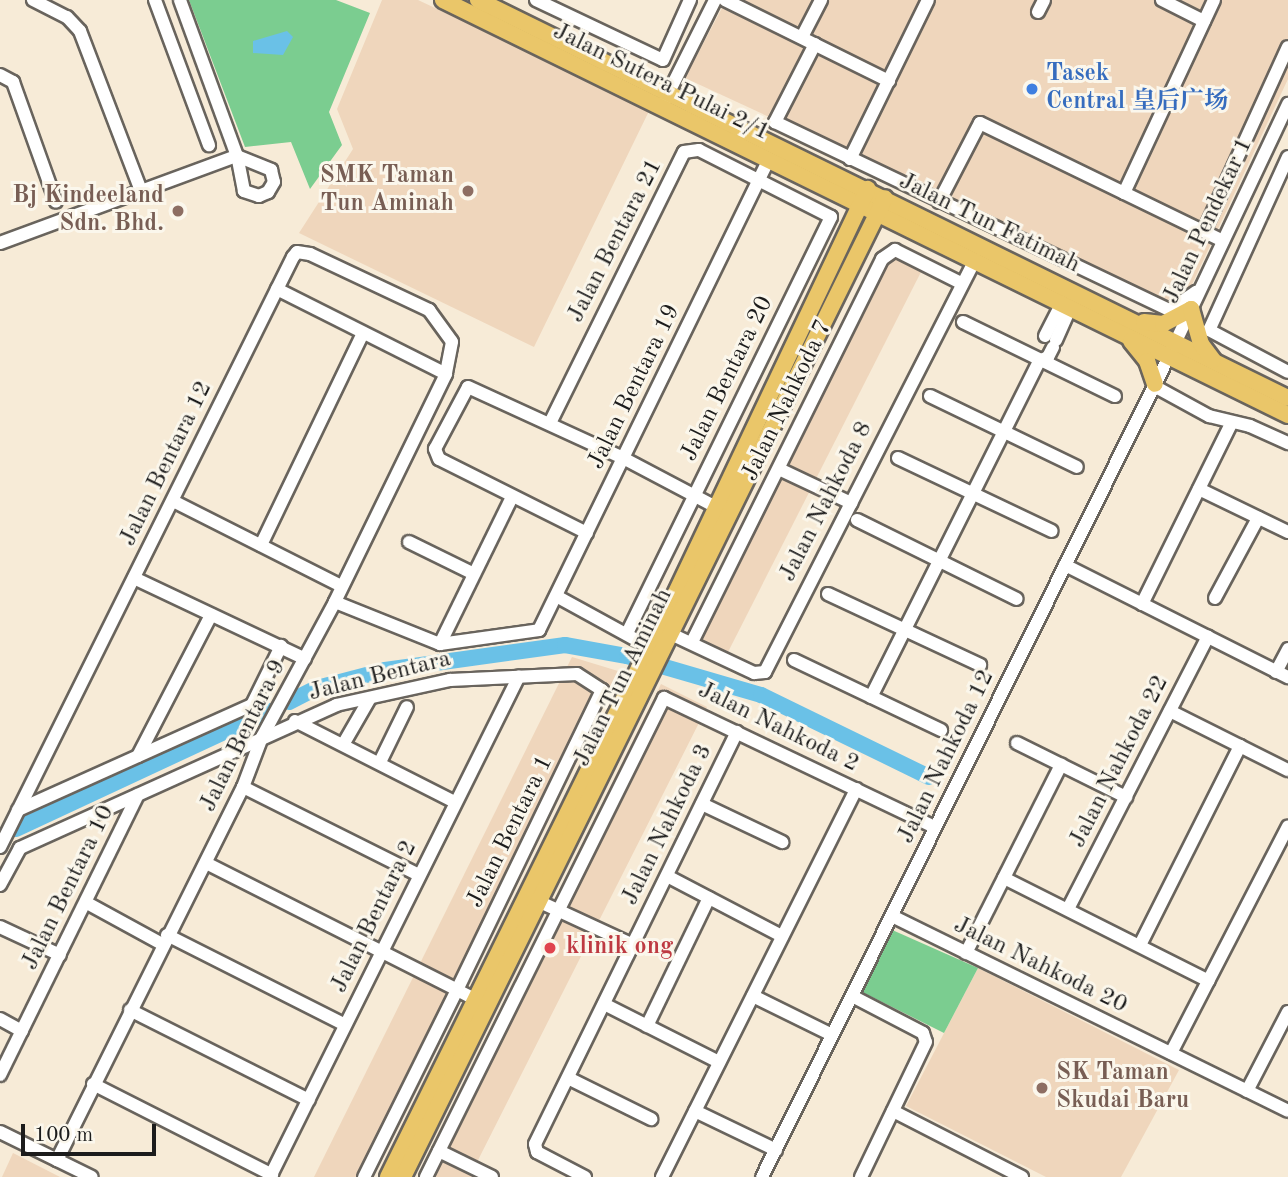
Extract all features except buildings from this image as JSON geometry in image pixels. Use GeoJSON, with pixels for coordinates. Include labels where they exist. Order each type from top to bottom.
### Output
{"type":"FeatureCollection","features":[{"type":"Feature","properties":{"kind":"main road","name":"Jalan Sutera Pulai 2/1"},"geometry":{"type":"LineString","coordinates":[[443,0],[860,206]]}},
{"type":"Feature","properties":{"kind":"main road","name":"Jalan Tun Fatimah"},"geometry":{"type":"LineString","coordinates":[[478,0],[1035,272],[1288,415]]}},
{"type":"Feature","properties":{"kind":"main road","name":"Jalan Tun Aminah"},"geometry":{"type":"LineString","coordinates":[[403,1177],[540,902],[716,507],[868,189]]}},
{"type":"Feature","properties":{"kind":"main road","name":"Jalan Tun Aminah"},"geometry":{"type":"LineString","coordinates":[[654,648],[671,634],[885,198]]}},
{"type":"Feature","properties":{"kind":"main road","name":"Jalan Tun Fatimah"},"geometry":{"type":"LineString","coordinates":[[860,206],[1067,304],[1127,326]]}},
{"type":"Feature","properties":{"kind":"main road"},"geometry":{"type":"LineString","coordinates":[[1035,272],[1038,280],[1069,295],[1067,304]]}},
{"type":"Feature","properties":{"kind":"main road"},"geometry":{"type":"LineString","coordinates":[[1154,385],[1147,361],[1127,326],[1163,324],[1191,309],[1201,344],[1214,362]]}},
{"type":"Feature","properties":{"kind":"main road","name":"Jalan Tun Fatimah"},"geometry":{"type":"LineString","coordinates":[[1172,349],[1214,362],[1288,398]]}},
{"type":"Feature","properties":{"kind":"main road","name":"Jalan Tun Aminah"},"geometry":{"type":"LineString","coordinates":[[388,1177],[475,999],[634,693]]}},
{"type":"Feature","properties":{"kind":"street"},"geometry":{"type":"LineString","coordinates":[[33,0],[67,18],[80,31],[141,191]]}},
{"type":"Feature","properties":{"kind":"street"},"geometry":{"type":"LineString","coordinates":[[155,0],[209,145]]}},
{"type":"Feature","properties":{"kind":"street"},"geometry":{"type":"LineString","coordinates":[[0,243],[237,156],[180,0]]}},
{"type":"Feature","properties":{"kind":"street"},"geometry":{"type":"LineString","coordinates":[[536,0],[663,60],[690,0]]}},
{"type":"Feature","properties":{"kind":"street"},"geometry":{"type":"LineString","coordinates":[[661,108],[715,0]]}},
{"type":"Feature","properties":{"kind":"street"},"geometry":{"type":"LineString","coordinates":[[725,0],[889,81]]}},
{"type":"Feature","properties":{"kind":"street"},"geometry":{"type":"LineString","coordinates":[[802,37],[821,0]]}},
{"type":"Feature","properties":{"kind":"street"},"geometry":{"type":"LineString","coordinates":[[850,159],[929,0]]}},
{"type":"Feature","properties":{"kind":"street"},"geometry":{"type":"LineString","coordinates":[[1162,0],[1204,21]]}},
{"type":"Feature","properties":{"kind":"street"},"geometry":{"type":"LineString","coordinates":[[1124,192],[1214,0]]}},
{"type":"Feature","properties":{"kind":"street"},"geometry":{"type":"LineString","coordinates":[[815,44],[775,122],[1170,310],[1201,287]]}},
{"type":"Feature","properties":{"kind":"street"},"geometry":{"type":"LineString","coordinates":[[1204,231],[1288,47]]}},
{"type":"Feature","properties":{"kind":"street"},"geometry":{"type":"LineString","coordinates":[[0,75],[13,82],[56,202]]}},
{"type":"Feature","properties":{"kind":"street","name":"Jalan Pendekar 1"},"geometry":{"type":"LineString","coordinates":[[1172,349],[1288,104]]}},
{"type":"Feature","properties":{"kind":"street"},"geometry":{"type":"LineString","coordinates":[[939,202],[980,123],[1223,241]]}},
{"type":"Feature","properties":{"kind":"street","name":"Jalan Bentara 21"},"geometry":{"type":"LineString","coordinates":[[550,423],[684,152],[699,150],[760,180]]}},
{"type":"Feature","properties":{"kind":"street"},"geometry":{"type":"LineString","coordinates":[[1288,157],[1209,330],[1288,372]]}},
{"type":"Feature","properties":{"kind":"street","name":"Jalan Bentara 19"},"geometry":{"type":"LineString","coordinates":[[440,644],[539,631],[558,597],[768,161]]}},
{"type":"Feature","properties":{"kind":"street","name":"Jalan Bentara 20"},"geometry":{"type":"LineString","coordinates":[[627,634],[831,220],[829,214],[760,180]]}},
{"type":"Feature","properties":{"kind":"street","name":"Jalan Nahkoda 7"},"geometry":{"type":"LineString","coordinates":[[692,642],[888,251],[895,250],[961,283]]}},
{"type":"Feature","properties":{"kind":"street","name":"Jalan Bentara 12"},"geometry":{"type":"LineString","coordinates":[[0,847],[293,257],[303,252],[429,310],[445,328]]}},
{"type":"Feature","properties":{"kind":"street","name":"Jalan Nahkoda 8"},"geometry":{"type":"LineString","coordinates":[[671,634],[754,673],[765,672],[975,259]]}},
{"type":"Feature","properties":{"kind":"street"},"geometry":{"type":"LineString","coordinates":[[276,289],[446,374]]}},
{"type":"Feature","properties":{"kind":"street"},"geometry":{"type":"LineString","coordinates":[[871,697],[974,495],[1004,430],[1040,361],[1048,357],[1049,341],[1067,304]]}},
{"type":"Feature","properties":{"kind":"street"},"geometry":{"type":"LineString","coordinates":[[963,321],[1115,396]]}},
{"type":"Feature","properties":{"kind":"street","name":"Jalan Bentara 9"},"geometry":{"type":"LineString","coordinates":[[57,1160],[243,787],[262,737],[335,602],[446,374],[452,342],[445,328]]}},
{"type":"Feature","properties":{"kind":"street"},"geometry":{"type":"LineString","coordinates":[[261,545],[363,333]]}},
{"type":"Feature","properties":{"kind":"street","name":"Jalan Nahkoda 12"},"geometry":{"type":"LineString","coordinates":[[762,1177],[1172,349]]}},
{"type":"Feature","properties":{"kind":"street"},"geometry":{"type":"LineString","coordinates":[[1154,385],[1209,416],[1288,443]]}},
{"type":"Feature","properties":{"kind":"street"},"geometry":{"type":"LineString","coordinates":[[587,533],[512,497],[435,454],[468,387],[624,458],[716,507]]}},
{"type":"Feature","properties":{"kind":"street"},"geometry":{"type":"LineString","coordinates":[[930,396],[1077,467]]}},
{"type":"Feature","properties":{"kind":"street"},"geometry":{"type":"LineString","coordinates":[[1142,604],[1232,422]]}},
{"type":"Feature","properties":{"kind":"street"},"geometry":{"type":"LineString","coordinates":[[898,458],[1052,531]]}},
{"type":"Feature","properties":{"kind":"street"},"geometry":{"type":"LineString","coordinates":[[779,469],[851,503]]}},
{"type":"Feature","properties":{"kind":"street"},"geometry":{"type":"LineString","coordinates":[[1199,489],[1288,532]]}},
{"type":"Feature","properties":{"kind":"street"},"geometry":{"type":"LineString","coordinates":[[335,602],[440,644],[512,497]]}},
{"type":"Feature","properties":{"kind":"street"},"geometry":{"type":"LineString","coordinates":[[173,501],[341,586]]}},
{"type":"Feature","properties":{"kind":"street"},"geometry":{"type":"LineString","coordinates":[[1215,598],[1258,518]]}},
{"type":"Feature","properties":{"kind":"street"},"geometry":{"type":"LineString","coordinates":[[857,520],[1017,598]]}},
{"type":"Feature","properties":{"kind":"street"},"geometry":{"type":"LineString","coordinates":[[409,542],[474,574]]}},
{"type":"Feature","properties":{"kind":"street"},"geometry":{"type":"LineString","coordinates":[[1065,565],[1282,675],[1288,649]]}},
{"type":"Feature","properties":{"kind":"street"},"geometry":{"type":"LineString","coordinates":[[134,579],[305,659]]}},
{"type":"Feature","properties":{"kind":"street"},"geometry":{"type":"LineString","coordinates":[[828,594],[905,627],[980,665]]}},
{"type":"Feature","properties":{"kind":"street"},"geometry":{"type":"LineString","coordinates":[[558,597],[654,648]]}},
{"type":"Feature","properties":{"kind":"street"},"geometry":{"type":"LineString","coordinates":[[138,755],[211,615]]}},
{"type":"Feature","properties":{"kind":"street","name":"Jalan Nahkoda 22"},"geometry":{"type":"LineString","coordinates":[[1069,907],[1208,637]]}},
{"type":"Feature","properties":{"kind":"street"},"geometry":{"type":"LineString","coordinates":[[18,810],[246,708],[256,699],[281,646]]}},
{"type":"Feature","properties":{"kind":"street"},"geometry":{"type":"LineString","coordinates":[[794,660],[941,730]]}},
{"type":"Feature","properties":{"kind":"street","name":"Jalan Bentara"},"geometry":{"type":"LineString","coordinates":[[0,885],[20,848],[295,721],[370,698],[450,680],[577,674],[601,687],[601,693]]}},
{"type":"Feature","properties":{"kind":"street","name":"Jalan Bentara 2"},"geometry":{"type":"LineString","coordinates":[[271,1176],[519,676]]}},
{"type":"Feature","properties":{"kind":"street","name":"Jalan Bentara 1"},"geometry":{"type":"LineString","coordinates":[[364,1177],[601,693]]}},
{"type":"Feature","properties":{"kind":"street"},"geometry":{"type":"LineString","coordinates":[[344,743],[370,698]]}},
{"type":"Feature","properties":{"kind":"street","name":"Jalan Nahkoda 2"},"geometry":{"type":"LineString","coordinates":[[426,1177],[664,698],[935,827]]}},
{"type":"Feature","properties":{"kind":"street"},"geometry":{"type":"LineString","coordinates":[[380,762],[407,707]]}},
{"type":"Feature","properties":{"kind":"street"},"geometry":{"type":"LineString","coordinates":[[1170,711],[1288,770]]}},
{"type":"Feature","properties":{"kind":"street"},"geometry":{"type":"LineString","coordinates":[[295,721],[344,743],[455,802]]}},
{"type":"Feature","properties":{"kind":"street","name":"Jalan Nahkoda 3"},"geometry":{"type":"LineString","coordinates":[[586,1177],[536,1149],[737,732]]}},
{"type":"Feature","properties":{"kind":"street"},"geometry":{"type":"LineString","coordinates":[[1017,743],[1126,797]]}},
{"type":"Feature","properties":{"kind":"street"},"geometry":{"type":"LineString","coordinates":[[1140,945],[1240,746]]}},
{"type":"Feature","properties":{"kind":"street"},"geometry":{"type":"LineString","coordinates":[[966,953],[1061,765]]}},
{"type":"Feature","properties":{"kind":"street"},"geometry":{"type":"LineString","coordinates":[[243,787],[419,875]]}},
{"type":"Feature","properties":{"kind":"street"},"geometry":{"type":"LineString","coordinates":[[662,1177],[856,789]]}},
{"type":"Feature","properties":{"kind":"street","name":"Jalan Bentara 10"},"geometry":{"type":"LineString","coordinates":[[0,1075],[138,795]]}},
{"type":"Feature","properties":{"kind":"street"},"geometry":{"type":"LineString","coordinates":[[702,804],[782,842]]}},
{"type":"Feature","properties":{"kind":"street"},"geometry":{"type":"LineString","coordinates":[[1171,1054],[1288,827]]}},
{"type":"Feature","properties":{"kind":"street"},"geometry":{"type":"LineString","coordinates":[[206,863],[475,999]]}},
{"type":"Feature","properties":{"kind":"street"},"geometry":{"type":"LineString","coordinates":[[667,876],[782,936]]}},
{"type":"Feature","properties":{"kind":"street"},"geometry":{"type":"LineString","coordinates":[[1004,878],[1069,907],[1209,981]]}},
{"type":"Feature","properties":{"kind":"street"},"geometry":{"type":"LineString","coordinates":[[647,1026],[709,898]]}},
{"type":"Feature","properties":{"kind":"street"},"geometry":{"type":"LineString","coordinates":[[540,902],[633,945]]}},
{"type":"Feature","properties":{"kind":"street"},"geometry":{"type":"LineString","coordinates":[[87,903],[345,1026]]}},
{"type":"Feature","properties":{"kind":"street","name":"Jalan Nahkoda 20"},"geometry":{"type":"LineString","coordinates":[[892,916],[1288,1111]]}},
{"type":"Feature","properties":{"kind":"street"},"geometry":{"type":"LineString","coordinates":[[0,927],[60,955]]}},
{"type":"Feature","properties":{"kind":"street"},"geometry":{"type":"LineString","coordinates":[[753,996],[832,1035]]}},
{"type":"Feature","properties":{"kind":"street"},"geometry":{"type":"LineString","coordinates":[[852,996],[923,1033],[926,1042],[861,1177]]}},
{"type":"Feature","properties":{"kind":"street"},"geometry":{"type":"LineString","coordinates":[[604,1004],[719,1062]]}},
{"type":"Feature","properties":{"kind":"street"},"geometry":{"type":"LineString","coordinates":[[130,1010],[309,1100]]}},
{"type":"Feature","properties":{"kind":"street"},"geometry":{"type":"LineString","coordinates":[[1247,1091],[1288,1012]]}},
{"type":"Feature","properties":{"kind":"street"},"geometry":{"type":"LineString","coordinates":[[0,1019],[22,1031]]}},
{"type":"Feature","properties":{"kind":"street"},"geometry":{"type":"LineString","coordinates":[[568,1078],[651,1119]]}},
{"type":"Feature","properties":{"kind":"street"},"geometry":{"type":"LineString","coordinates":[[93,1084],[271,1176]]}},
{"type":"Feature","properties":{"kind":"street"},"geometry":{"type":"LineString","coordinates":[[695,1111],[776,1150]]}},
{"type":"Feature","properties":{"kind":"street"},"geometry":{"type":"LineString","coordinates":[[893,1111],[1022,1177]]}},
{"type":"Feature","properties":{"kind":"street"},"geometry":{"type":"LineString","coordinates":[[0,1132],[93,1177]]}},
{"type":"Feature","properties":{"kind":"street"},"geometry":{"type":"LineString","coordinates":[[439,1151],[492,1177]]}},
{"type":"Feature","properties":{"kind":"shaded area","name":"SMK Taman Tun Aminah"},"geometry":{"type":"Polygon","coordinates":[[[382,0],[418,0],[650,109],[534,347],[299,233],[353,149],[337,109],[382,0]]]}},
{"type":"Feature","properties":{"kind":"shaded area"},"geometry":{"type":"Polygon","coordinates":[[[733,0],[817,0],[800,33],[733,0]]]}},
{"type":"Feature","properties":{"kind":"shaded area"},"geometry":{"type":"Polygon","coordinates":[[[826,0],[1288,0],[1288,79],[1180,310],[856,167],[895,78],[809,34],[826,0]]]}},
{"type":"Feature","properties":{"kind":"shaded area"},"geometry":{"type":"Polygon","coordinates":[[[722,8],[884,84],[849,154],[685,78],[722,8]]]}},
{"type":"Feature","properties":{"kind":"shaded area"},"geometry":{"type":"Polygon","coordinates":[[[890,254],[923,268],[727,654],[696,641],[890,254]]]}},
{"type":"Feature","properties":{"kind":"shaded area"},"geometry":{"type":"Polygon","coordinates":[[[572,657],[618,671],[372,1177],[314,1177],[572,657]]]}},
{"type":"Feature","properties":{"kind":"shaded area"},"geometry":{"type":"Polygon","coordinates":[[[661,684],[707,707],[472,1172],[482,1177],[418,1177],[661,684]]]}},
{"type":"Feature","properties":{"kind":"shaded area","name":"SK Taman Skudai Baru"},"geometry":{"type":"Polygon","coordinates":[[[978,968],[1179,1070],[1121,1177],[1046,1177],[906,1106],[978,968]]]}},
{"type":"Feature","properties":{"kind":"shaded area"},"geometry":{"type":"Polygon","coordinates":[[[13,1153],[60,1177],[2,1177],[13,1153]]]}},
{"type":"Feature","properties":{"kind":"green space"},"geometry":{"type":"Polygon","coordinates":[[[189,0],[336,0],[370,13],[329,112],[342,145],[310,189],[291,142],[245,147],[189,0]]]}},
{"type":"Feature","properties":{"kind":"green space"},"geometry":{"type":"Polygon","coordinates":[[[890,929],[978,968],[944,1033],[862,992],[890,929]]]}},
{"type":"Feature","properties":{"kind":"water"},"geometry":{"type":"Polygon","coordinates":[[[287,31],[293,37],[283,55],[253,53],[253,41],[287,31]]]}},
{"type":"Feature","properties":{"kind":"waterway"},"geometry":{"type":"LineString","coordinates":[[289,702],[317,688],[385,670],[565,645],[627,656],[761,695],[929,777]]}},
{"type":"Feature","properties":{"kind":"waterway"},"geometry":{"type":"LineString","coordinates":[[16,829],[269,711]]}},
{"type":"Feature","properties":{"kind":"place","name":"Tasek Central 皇后广场"},"geometry":{"type":"Point","coordinates":[1032,89]}},
{"type":"Feature","properties":{"kind":"place","name":"SMK Taman Tun Aminah"},"geometry":{"type":"Point","coordinates":[468,191]}},
{"type":"Feature","properties":{"kind":"place","name":"Bj Kindeeland Sdn. Bhd."},"geometry":{"type":"Point","coordinates":[178,211]}},
{"type":"Feature","properties":{"kind":"place","name":"klinik ong"},"geometry":{"type":"Point","coordinates":[550,948]}},
{"type":"Feature","properties":{"kind":"place","name":"SK Taman Skudai Baru"},"geometry":{"type":"Point","coordinates":[1042,1088]}}]}
